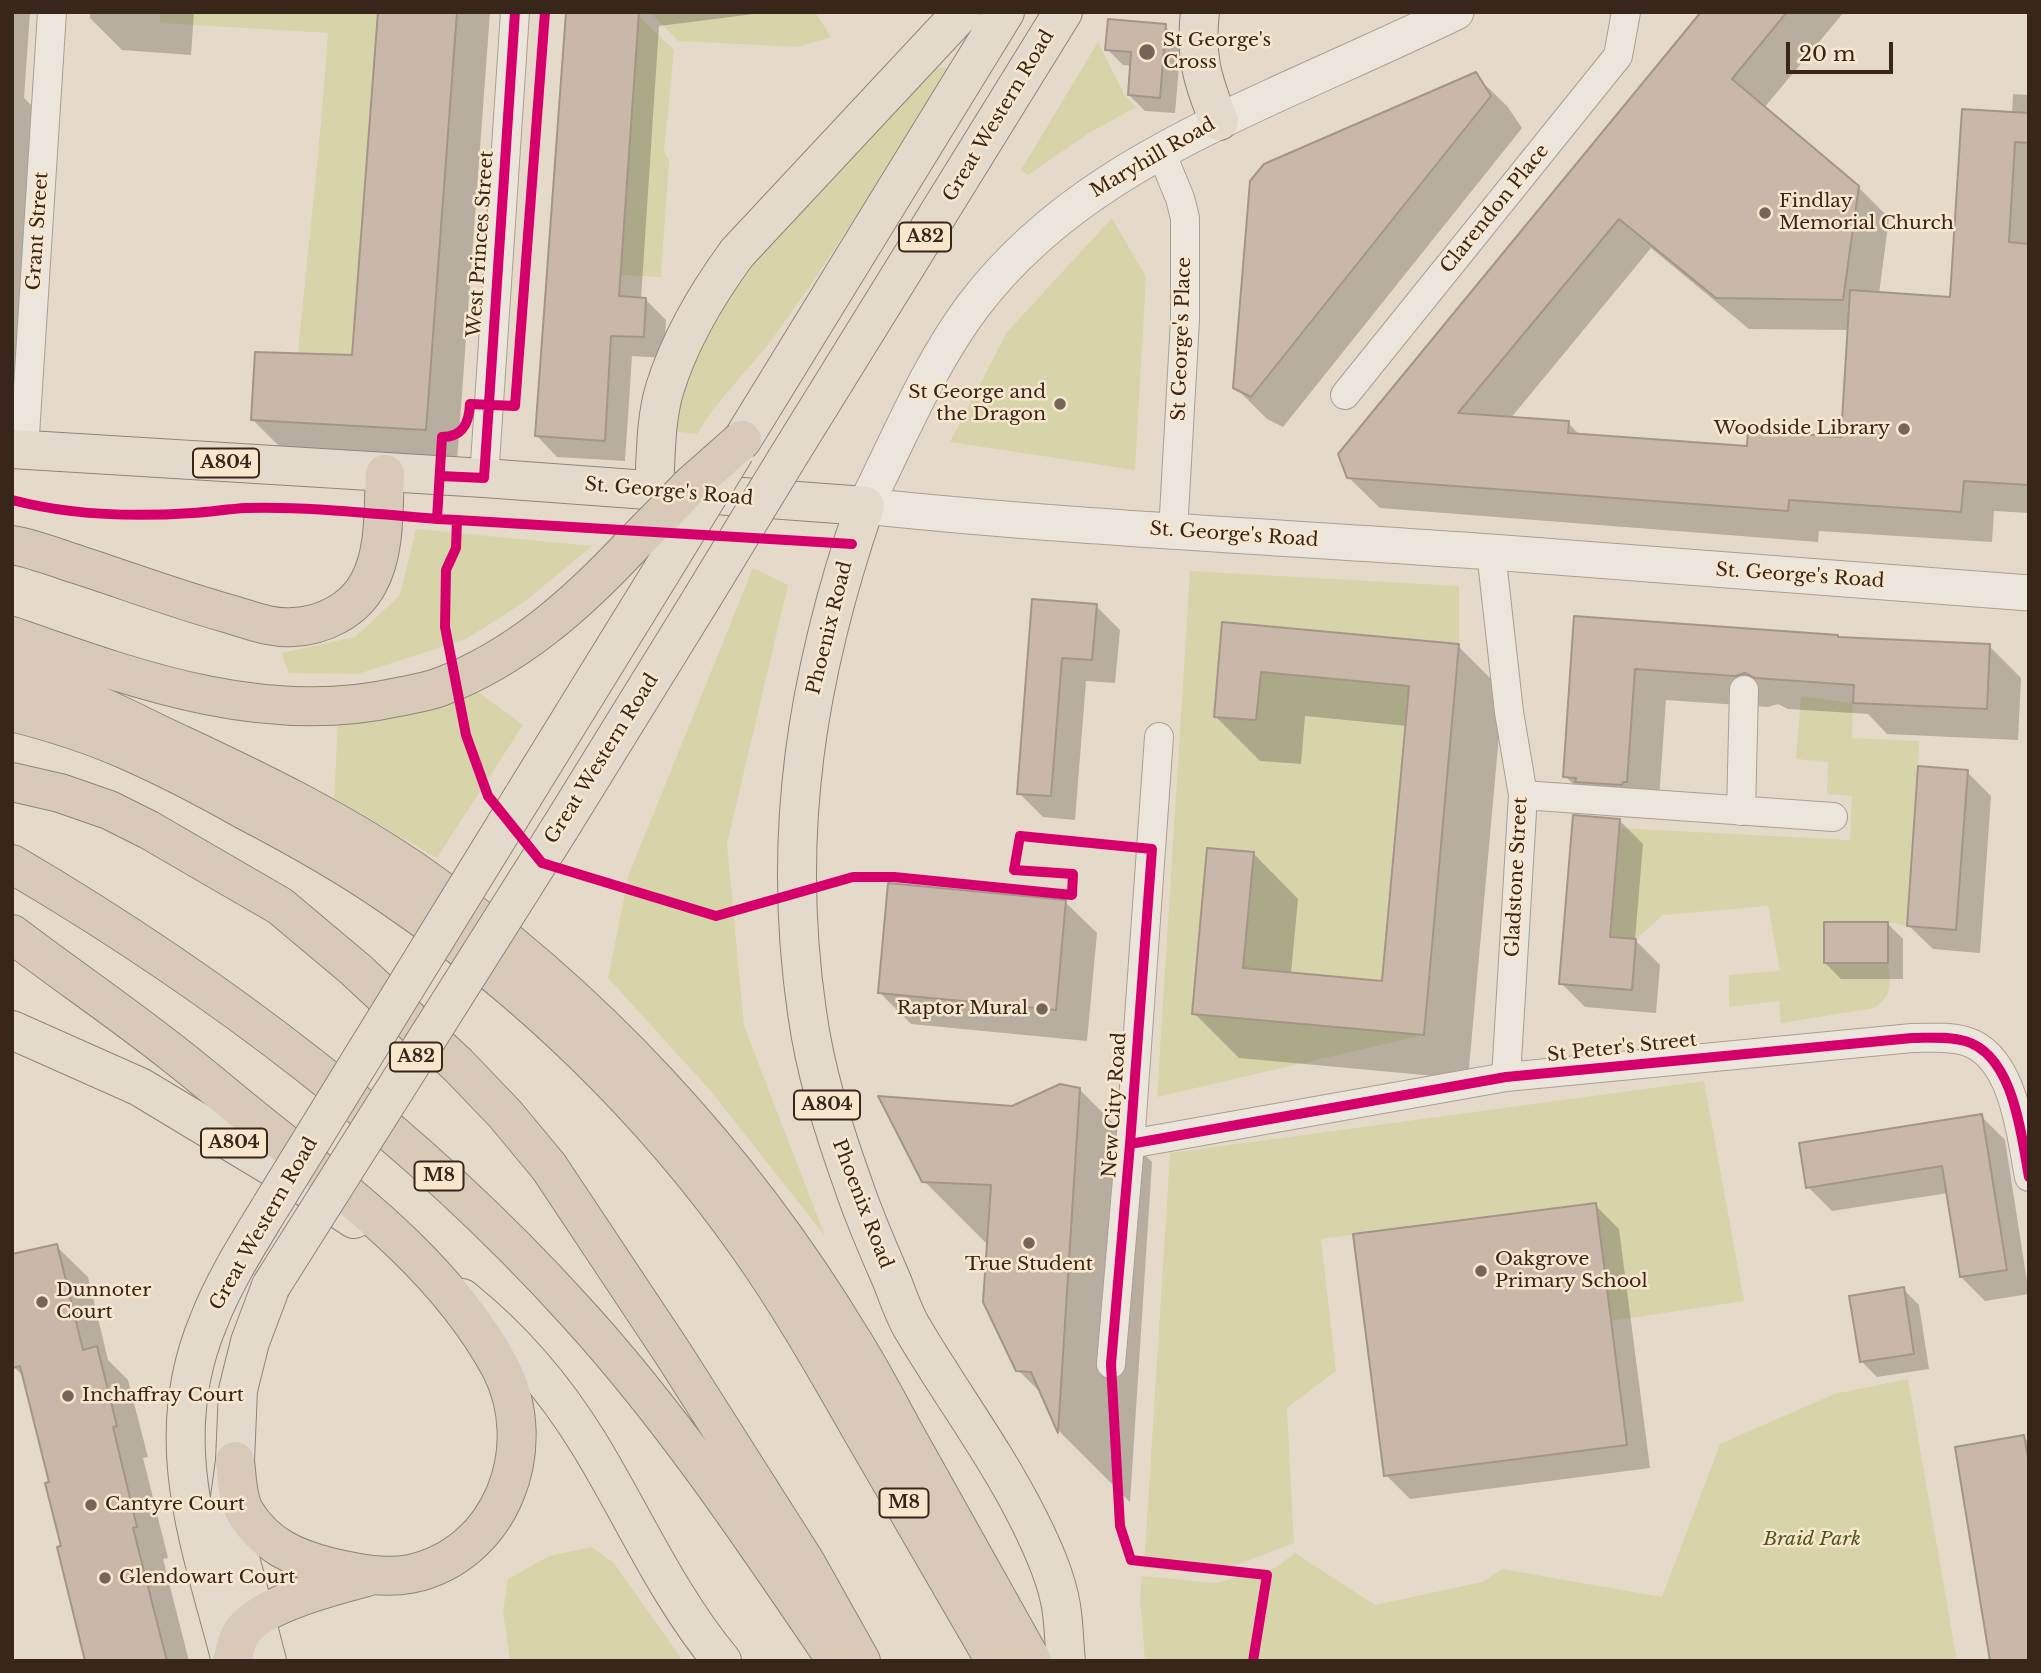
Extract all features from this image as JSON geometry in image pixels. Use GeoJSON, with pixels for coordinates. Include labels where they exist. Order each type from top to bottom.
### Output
{"type":"FeatureCollection","features":[{"type":"Feature","properties":{"kind":"highway"},"geometry":{"type":"LineString","coordinates":[[12,636],[178,691],[248,704],[319,708],[374,702],[437,688],[491,663],[534,635],[591,589],[691,485],[742,440]]}},
{"type":"Feature","properties":{"kind":"highway"},"geometry":{"type":"LineString","coordinates":[[12,545],[259,623],[277,627],[320,623],[343,612],[359,598],[369,582],[379,550],[385,474]]}},
{"type":"Feature","properties":{"kind":"highway"},"geometry":{"type":"LineString","coordinates":[[12,674],[70,693],[255,779],[390,856],[471,913],[568,994],[618,1042],[691,1118],[748,1188],[803,1265],[852,1340],[1032,1661]]}},
{"type":"Feature","properties":{"kind":"highway","name":"M8"},"geometry":{"type":"LineString","coordinates":[[12,712],[124,749],[204,788],[347,867],[395,898],[459,946],[535,1009],[638,1107],[687,1165],[750,1248],[813,1346],[995,1661]]}},
{"type":"Feature","properties":{"kind":"highway"},"geometry":{"type":"LineString","coordinates":[[12,782],[60,793],[109,810],[149,830],[280,906],[355,970],[458,1065],[505,1114],[549,1167],[674,1355],[806,1563],[862,1661]]}},
{"type":"Feature","properties":{"kind":"highway","name":"M8"},"geometry":{"type":"LineString","coordinates":[[12,864],[206,987],[358,1105],[503,1236],[577,1312],[646,1395],[836,1661]]}},
{"type":"Feature","properties":{"kind":"highway"},"geometry":{"type":"LineString","coordinates":[[12,934],[174,1054],[359,1202],[441,1282],[481,1336],[511,1392],[516,1417],[513,1469],[499,1509],[484,1531],[460,1553],[425,1570],[371,1576],[305,1594],[245,1644]]}},
{"type":"Feature","properties":{"kind":"highway"},"geometry":{"type":"LineString","coordinates":[[235,1461],[243,1509],[266,1539],[301,1559],[371,1576]]}},
{"type":"Feature","properties":{"kind":"main road"},"geometry":{"type":"LineString","coordinates":[[654,491],[659,425],[665,389],[685,339],[721,275],[737,253],[962,12]]}},
{"type":"Feature","properties":{"kind":"main road","name":"Great Western Road"},"geometry":{"type":"LineString","coordinates":[[245,1644],[200,1549],[190,1504],[186,1465],[188,1391],[206,1325],[234,1267],[1005,12]]}},
{"type":"Feature","properties":{"kind":"main road","name":"Great Western Road"},"geometry":{"type":"LineString","coordinates":[[245,1644],[228,1512],[235,1461],[238,1390],[250,1342],[271,1286],[560,828],[1063,12]]}},
{"type":"Feature","properties":{"kind":"main road"},"geometry":{"type":"LineString","coordinates":[[1200,12],[1198,36],[1204,86],[1219,121]]}},
{"type":"Feature","properties":{"kind":"main road","name":"A804"},"geometry":{"type":"LineString","coordinates":[[18,449],[385,474]]}},
{"type":"Feature","properties":{"kind":"main road","name":"St. George's Road"},"geometry":{"type":"LineString","coordinates":[[385,474],[484,478],[865,506]]}},
{"type":"Feature","properties":{"kind":"main road","name":"Phoenix Road"},"geometry":{"type":"LineString","coordinates":[[865,506],[836,595],[809,713],[802,760],[796,883],[807,1014],[830,1114],[866,1221],[910,1323],[979,1430],[1044,1549],[1060,1604],[1066,1661]]}},
{"type":"Feature","properties":{"kind":"main road","name":"A804"},"geometry":{"type":"LineString","coordinates":[[12,1030],[140,1087],[208,1126],[350,1216],[441,1282],[501,1332],[530,1361],[561,1401],[678,1599],[722,1661]]}},
{"type":"Feature","properties":{"kind":"street","name":"West Princes Street"},"geometry":{"type":"LineString","coordinates":[[484,478],[515,12]]}},
{"type":"Feature","properties":{"kind":"street","name":"Maryhill Road"},"geometry":{"type":"LineString","coordinates":[[865,506],[934,367],[972,307],[999,273],[1050,223],[1116,176],[1160,150],[1457,12]]}},
{"type":"Feature","properties":{"kind":"street","name":"Clarendon Place"},"geometry":{"type":"LineString","coordinates":[[1345,395],[1618,56],[1626,12]]}},
{"type":"Feature","properties":{"kind":"street","name":"Grant Street"},"geometry":{"type":"LineString","coordinates":[[18,449],[51,23]]}},
{"type":"Feature","properties":{"kind":"street","name":"St George's Place"},"geometry":{"type":"LineString","coordinates":[[1160,150],[1180,198],[1185,218],[1185,320],[1173,532]]}},
{"type":"Feature","properties":{"kind":"street","name":"St. George's Road"},"geometry":{"type":"LineString","coordinates":[[865,506],[1173,532],[1490,552],[2029,593]]}},
{"type":"Feature","properties":{"kind":"street","name":"Gladstone Street"},"geometry":{"type":"LineString","coordinates":[[1490,552],[1506,686],[1523,795],[1506,1077]]}},
{"type":"Feature","properties":{"kind":"street"},"geometry":{"type":"LineString","coordinates":[[1741,811],[1744,690]]}},
{"type":"Feature","properties":{"kind":"street","name":"New City Road"},"geometry":{"type":"LineString","coordinates":[[1111,1364],[1130,1144],[1159,737]]}},
{"type":"Feature","properties":{"kind":"street"},"geometry":{"type":"LineString","coordinates":[[1523,795],[1833,817]]}},
{"type":"Feature","properties":{"kind":"street","name":"St Peter's Street"},"geometry":{"type":"LineString","coordinates":[[1130,1144],[1506,1077],[1912,1038],[1949,1038],[1969,1042],[1987,1053],[2004,1075],[2024,1128],[2029,1177]]}},
{"type":"Feature","properties":{"kind":"green space"},"geometry":{"type":"Polygon","coordinates":[[[160,12],[378,12],[351,359],[298,353],[328,33],[160,23],[160,12]]]}},
{"type":"Feature","properties":{"kind":"green space"},"geometry":{"type":"Polygon","coordinates":[[[650,12],[815,12],[831,37],[798,47],[678,41],[650,12]]]}},
{"type":"Feature","properties":{"kind":"green space"},"geometry":{"type":"Polygon","coordinates":[[[638,15],[674,50],[664,151],[669,160],[661,277],[620,275],[638,15]]]}},
{"type":"Feature","properties":{"kind":"green space"},"geometry":{"type":"Polygon","coordinates":[[[1098,42],[1125,96],[1136,107],[1089,133],[1028,175],[1021,170],[1098,42]]]}},
{"type":"Feature","properties":{"kind":"green space"},"geometry":{"type":"Polygon","coordinates":[[[923,68],[948,68],[862,207],[794,309],[697,434],[671,431],[679,375],[726,284],[923,68]]]}},
{"type":"Feature","properties":{"kind":"green space"},"geometry":{"type":"Polygon","coordinates":[[[1112,218],[1146,277],[1135,470],[950,442],[1007,332],[1112,218]]]}},
{"type":"Feature","properties":{"kind":"green space"},"geometry":{"type":"Polygon","coordinates":[[[416,529],[592,546],[523,603],[466,639],[358,674],[289,673],[281,653],[355,637],[400,595],[416,529]]]}},
{"type":"Feature","properties":{"kind":"green space"},"geometry":{"type":"Polygon","coordinates":[[[753,568],[788,585],[727,844],[744,1026],[825,1236],[709,1089],[608,978],[629,874],[753,568]]]}},
{"type":"Feature","properties":{"kind":"green space"},"geometry":{"type":"Polygon","coordinates":[[[1190,571],[1459,586],[1459,644],[1223,622],[1214,717],[1256,720],[1261,672],[1409,686],[1382,981],[1243,968],[1254,852],[1207,848],[1192,1014],[1424,1035],[1157,1097],[1190,571]]]}},
{"type":"Feature","properties":{"kind":"green space"},"geometry":{"type":"Polygon","coordinates":[[[477,691],[523,725],[437,858],[334,798],[338,722],[477,691]]]}},
{"type":"Feature","properties":{"kind":"green space"},"geometry":{"type":"Polygon","coordinates":[[[1801,696],[1853,703],[1852,738],[1919,741],[1918,766],[1907,926],[1888,922],[1824,922],[1824,963],[1888,963],[1888,993],[1875,1008],[1781,1023],[1779,1001],[1729,1007],[1729,975],[1780,971],[1768,906],[1663,915],[1636,939],[1610,937],[1619,828],[1850,840],[1852,796],[1827,794],[1828,762],[1796,759],[1801,696]]]}},
{"type":"Feature","properties":{"kind":"green space"},"geometry":{"type":"Polygon","coordinates":[[[1704,1081],[1744,1301],[1611,1321],[1595,1203],[1321,1239],[1336,1371],[1287,1408],[1294,1543],[1213,1574],[1144,1568],[1170,1153],[1704,1081]]]}},
{"type":"Feature","properties":{"kind":"green space","name":"Braid Park"},"geometry":{"type":"Polygon","coordinates":[[[1908,1379],[1957,1661],[1145,1661],[1140,1598],[1142,1576],[1215,1583],[1275,1568],[1295,1553],[1375,1605],[1482,1582],[1502,1569],[1662,1597],[1720,1444],[1834,1394],[1908,1379]]]}},
{"type":"Feature","properties":{"kind":"green space"},"geometry":{"type":"Polygon","coordinates":[[[592,1547],[614,1563],[683,1661],[510,1661],[503,1611],[508,1579],[549,1556],[592,1547]]]}},
{"type":"Feature","properties":{"kind":"building"},"geometry":{"type":"Polygon","coordinates":[[[378,12],[457,12],[426,430],[251,420],[255,352],[352,355],[378,12]]]}},
{"type":"Feature","properties":{"kind":"building"},"geometry":{"type":"Polygon","coordinates":[[[566,12],[639,12],[619,296],[646,298],[644,337],[611,336],[605,441],[535,436],[566,12]]]}},
{"type":"Feature","properties":{"kind":"building"},"geometry":{"type":"Polygon","coordinates":[[[1701,12],[1787,12],[1732,79],[1859,186],[1843,300],[1716,298],[1619,219],[1458,413],[1569,421],[1568,433],[1747,446],[1748,430],[1841,437],[1850,290],[1950,297],[1962,109],[2029,113],[2029,143],[2015,142],[2009,242],[2029,244],[2029,485],[1964,481],[1961,512],[1789,500],[1788,511],[1347,478],[1338,454],[1701,12]]]}},
{"type":"Feature","properties":{"kind":"building"},"geometry":{"type":"Polygon","coordinates":[[[1108,19],[1166,24],[1160,98],[1128,95],[1131,52],[1105,50],[1108,19]]]}},
{"type":"Feature","properties":{"kind":"building"},"geometry":{"type":"Polygon","coordinates":[[[1476,72],[1491,96],[1251,397],[1233,388],[1250,181],[1264,164],[1476,72]]]}},
{"type":"Feature","properties":{"kind":"building"},"geometry":{"type":"Polygon","coordinates":[[[1032,599],[1097,604],[1092,660],[1062,658],[1051,796],[1017,794],[1032,599]]]}},
{"type":"Feature","properties":{"kind":"building"},"geometry":{"type":"Polygon","coordinates":[[[1574,616],[1838,637],[1990,644],[1987,709],[1853,703],[1854,685],[1755,678],[1745,673],[1735,676],[1635,669],[1627,782],[1622,785],[1575,782],[1576,778],[1563,777],[1574,616]]]}},
{"type":"Feature","properties":{"kind":"building"},"geometry":{"type":"Polygon","coordinates":[[[1222,622],[1459,644],[1424,1035],[1192,1014],[1207,848],[1254,852],[1243,968],[1382,981],[1409,686],[1261,672],[1256,720],[1214,717],[1222,622]]]}},
{"type":"Feature","properties":{"kind":"building"},"geometry":{"type":"Polygon","coordinates":[[[1918,766],[1968,770],[1956,930],[1907,926],[1918,766]]]}},
{"type":"Feature","properties":{"kind":"building"},"geometry":{"type":"Polygon","coordinates":[[[1573,815],[1620,819],[1610,937],[1636,939],[1632,990],[1559,984],[1573,815]]]}},
{"type":"Feature","properties":{"kind":"building"},"geometry":{"type":"Polygon","coordinates":[[[888,883],[1066,900],[1056,1010],[878,993],[888,883]]]}},
{"type":"Feature","properties":{"kind":"building"},"geometry":{"type":"Polygon","coordinates":[[[1824,922],[1888,922],[1888,963],[1824,963],[1824,922]]]}},
{"type":"Feature","properties":{"kind":"building","name":"True Student"},"geometry":{"type":"Polygon","coordinates":[[[1060,1084],[1080,1088],[1058,1433],[1031,1372],[1016,1371],[983,1302],[991,1185],[922,1182],[878,1096],[1012,1106],[1060,1084]]]}},
{"type":"Feature","properties":{"kind":"building"},"geometry":{"type":"Polygon","coordinates":[[[1982,1114],[2007,1270],[1960,1277],[1942,1166],[1806,1188],[1799,1143],[1982,1114]]]}},
{"type":"Feature","properties":{"kind":"building"},"geometry":{"type":"Polygon","coordinates":[[[1596,1203],[1627,1445],[1384,1476],[1353,1234],[1596,1203]]]}},
{"type":"Feature","properties":{"kind":"building"},"geometry":{"type":"Polygon","coordinates":[[[57,1244],[83,1350],[97,1346],[117,1426],[113,1427],[137,1527],[133,1528],[167,1661],[85,1661],[57,1547],[61,1546],[45,1483],[49,1482],[20,1366],[12,1368],[12,1254],[57,1244]]]}},
{"type":"Feature","properties":{"kind":"building"},"geometry":{"type":"Polygon","coordinates":[[[1904,1287],[1914,1354],[1860,1362],[1849,1296],[1904,1287]]]}},
{"type":"Feature","properties":{"kind":"building"},"geometry":{"type":"Polygon","coordinates":[[[2024,1435],[2029,1464],[2029,1661],[1990,1661],[1955,1447],[2024,1435]]]}},
{"type":"Feature","properties":{"kind":"cycle path"},"geometry":{"type":"LineString","coordinates":[[440,476],[484,478],[515,12]]}},
{"type":"Feature","properties":{"kind":"cycle path"},"geometry":{"type":"LineString","coordinates":[[545,12],[515,406],[470,404],[466,423],[460,432],[442,437],[437,519],[457,520],[456,548],[446,570],[445,627],[466,735],[488,796],[542,863],[716,916],[853,877],[894,877],[1072,895],[1073,874],[1014,870],[1020,836],[1152,849],[1111,1364],[1120,1526],[1131,1560],[1267,1575],[1253,1661]]}},
{"type":"Feature","properties":{"kind":"cycle path"},"geometry":{"type":"LineString","coordinates":[[12,500],[56,509],[102,514],[170,514],[246,508],[294,508],[437,519]]}},
{"type":"Feature","properties":{"kind":"cycle path"},"geometry":{"type":"LineString","coordinates":[[457,520],[852,544]]}},
{"type":"Feature","properties":{"kind":"cycle path"},"geometry":{"type":"LineString","coordinates":[[1130,1144],[1506,1077],[1912,1038],[1946,1038],[1965,1041],[1981,1049],[1995,1062],[2012,1098],[2029,1177]]}},
{"type":"Feature","properties":{"kind":"place","name":"St George's Cross"},"geometry":{"type":"Point","coordinates":[1147,52]}},
{"type":"Feature","properties":{"kind":"place","name":"Findlay Memorial Church"},"geometry":{"type":"Point","coordinates":[1765,213]}},
{"type":"Feature","properties":{"kind":"place","name":"St George and the Dragon"},"geometry":{"type":"Point","coordinates":[1060,404]}},
{"type":"Feature","properties":{"kind":"place","name":"Woodside Library"},"geometry":{"type":"Point","coordinates":[1904,429]}},
{"type":"Feature","properties":{"kind":"place","name":"Raptor Mural"},"geometry":{"type":"Point","coordinates":[1042,1009]}},
{"type":"Feature","properties":{"kind":"place","name":"True Student"},"geometry":{"type":"Point","coordinates":[1029,1243]}},
{"type":"Feature","properties":{"kind":"place","name":"Oakgrove Primary School"},"geometry":{"type":"Point","coordinates":[1481,1271]}},
{"type":"Feature","properties":{"kind":"place","name":"Dunnoter Court"},"geometry":{"type":"Point","coordinates":[42,1302]}},
{"type":"Feature","properties":{"kind":"place","name":"Inchaffray Court"},"geometry":{"type":"Point","coordinates":[68,1396]}},
{"type":"Feature","properties":{"kind":"place","name":"Cantyre Court"},"geometry":{"type":"Point","coordinates":[91,1505]}},
{"type":"Feature","properties":{"kind":"place","name":"Glendowart Court"},"geometry":{"type":"Point","coordinates":[105,1578]}}]}
